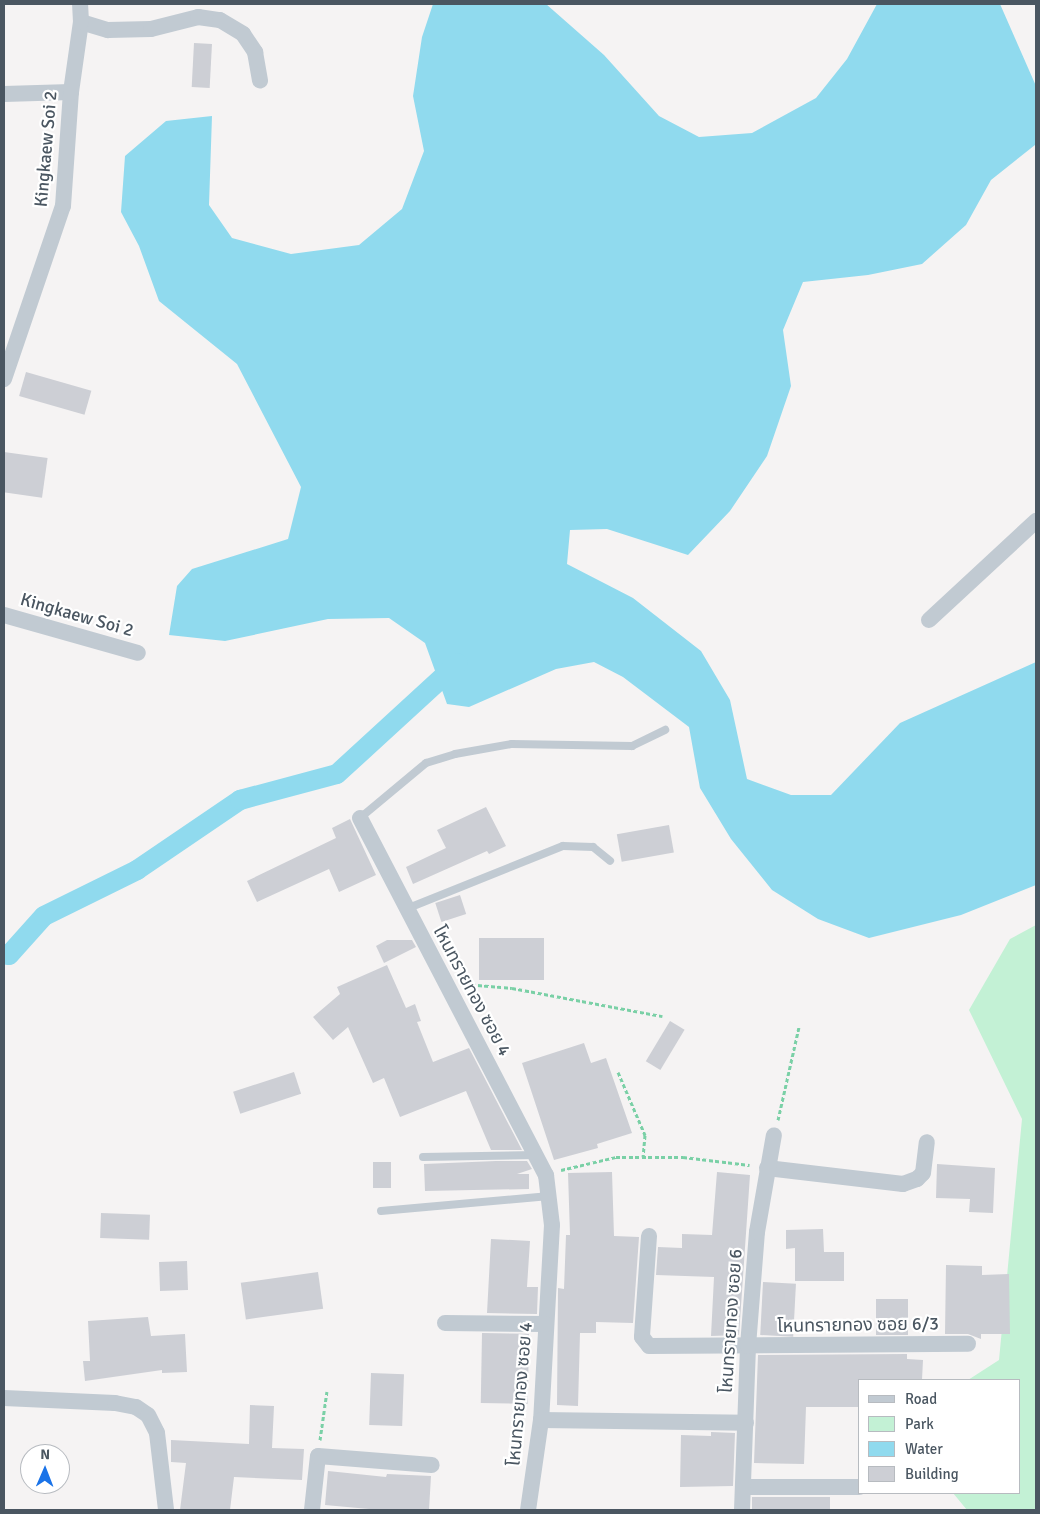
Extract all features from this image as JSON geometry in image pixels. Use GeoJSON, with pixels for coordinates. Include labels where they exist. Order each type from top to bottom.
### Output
{"type":"FeatureCollection","features":[{"type":"Feature","properties":{"kind":"street","name":"Kingkaew Soi 2"},"geometry":{"type":"LineString","coordinates":[[4,379],[64,206],[71,92],[81,22],[80,4]]}},
{"type":"Feature","properties":{"kind":"street"},"geometry":{"type":"LineString","coordinates":[[81,22],[117,30],[151,29],[198,17],[220,20],[243,34],[255,52],[260,81]]}},
{"type":"Feature","properties":{"kind":"street"},"geometry":{"type":"LineString","coordinates":[[4,94],[71,92]]}},
{"type":"Feature","properties":{"kind":"street"},"geometry":{"type":"LineString","coordinates":[[929,620],[1036,521]]}},
{"type":"Feature","properties":{"kind":"street","name":"Kingkaew Soi 2"},"geometry":{"type":"LineString","coordinates":[[4,615],[138,653]]}},
{"type":"Feature","properties":{"kind":"street","name":"โหนทรายทอง ซอย 4"},"geometry":{"type":"LineString","coordinates":[[360,818],[546,1176],[552,1225],[541,1420],[528,1510]]}},
{"type":"Feature","properties":{"kind":"street","name":"โหนทรายทอง ซอย 6"},"geometry":{"type":"LineString","coordinates":[[742,1510],[748,1346],[757,1232],[774,1136]]}},
{"type":"Feature","properties":{"kind":"street"},"geometry":{"type":"LineString","coordinates":[[767,1168],[903,1184],[917,1179],[923,1173],[927,1142]]}},
{"type":"Feature","properties":{"kind":"street","name":"โหนทรายทอง ซอย 6/3"},"geometry":{"type":"LineString","coordinates":[[648,1236],[642,1338],[644,1342],[655,1346],[968,1344]]}},
{"type":"Feature","properties":{"kind":"street"},"geometry":{"type":"LineString","coordinates":[[445,1323],[546,1324]]}},
{"type":"Feature","properties":{"kind":"street"},"geometry":{"type":"LineString","coordinates":[[4,1398],[115,1403],[136,1407],[148,1414],[157,1433],[166,1510]]}},
{"type":"Feature","properties":{"kind":"street"},"geometry":{"type":"LineString","coordinates":[[541,1420],[746,1423]]}},
{"type":"Feature","properties":{"kind":"street"},"geometry":{"type":"LineString","coordinates":[[312,1510],[318,1456],[432,1465]]}},
{"type":"Feature","properties":{"kind":"street"},"geometry":{"type":"LineString","coordinates":[[743,1487],[858,1487]]}},
{"type":"Feature","properties":{"kind":"lane","name":"โหนทรายทอง ซอย 4"},"geometry":{"type":"LineString","coordinates":[[360,818],[426,764],[454,754],[512,744],[632,746],[665,730]]}},
{"type":"Feature","properties":{"kind":"lane"},"geometry":{"type":"LineString","coordinates":[[406,909],[563,846],[593,847],[610,861]]}},
{"type":"Feature","properties":{"kind":"lane"},"geometry":{"type":"LineString","coordinates":[[423,1158],[536,1155]]}},
{"type":"Feature","properties":{"kind":"lane"},"geometry":{"type":"LineString","coordinates":[[381,1211],[549,1196]]}},
{"type":"Feature","properties":{"kind":"path"},"geometry":{"type":"LineString","coordinates":[[444,982],[512,988],[662,1016]]}},
{"type":"Feature","properties":{"kind":"path"},"geometry":{"type":"LineString","coordinates":[[774,1136],[798,1027]]}},
{"type":"Feature","properties":{"kind":"path"},"geometry":{"type":"LineString","coordinates":[[618,1072],[645,1136],[643,1157]]}},
{"type":"Feature","properties":{"kind":"path"},"geometry":{"type":"LineString","coordinates":[[546,1176],[585,1162],[643,1157],[684,1157],[767,1168]]}},
{"type":"Feature","properties":{"kind":"path"},"geometry":{"type":"LineString","coordinates":[[318,1456],[327,1391]]}},
{"type":"Feature","properties":{"kind":"green space"},"geometry":{"type":"Polygon","coordinates":[[[1036,925],[1036,1510],[967,1510],[954,1494],[1020,1494],[1020,1379],[970,1379],[999,1360],[1022,1119],[969,1010],[1010,939],[1036,925]]]}},
{"type":"Feature","properties":{"kind":"water"},"geometry":{"type":"Polygon","coordinates":[[[433,4],[546,4],[604,55],[659,116],[699,137],[752,133],[816,98],[847,59],[877,4],[1000,4],[1036,86],[1035,145],[991,180],[966,225],[922,264],[868,275],[803,282],[783,330],[791,386],[767,456],[730,511],[688,555],[607,529],[570,530],[567,564],[633,598],[701,651],[730,700],[747,779],[791,795],[831,795],[900,723],[1036,662],[1036,885],[961,915],[869,938],[818,919],[772,890],[731,839],[700,788],[689,727],[623,677],[594,662],[556,669],[469,707],[447,704],[425,643],[389,618],[328,619],[225,641],[169,635],[177,586],[192,569],[288,539],[301,487],[237,364],[159,301],[139,246],[121,212],[125,156],[166,121],[212,116],[209,205],[232,238],[291,254],[359,245],[402,209],[424,151],[413,96],[422,37],[433,4]]]}},
{"type":"Feature","properties":{"kind":"building"},"geometry":{"type":"Polygon","coordinates":[[[194,43],[212,44],[210,88],[192,87],[194,43]]]}},
{"type":"Feature","properties":{"kind":"building"},"geometry":{"type":"Polygon","coordinates":[[[26,372],[91,391],[84,415],[19,396],[26,372]]]}},
{"type":"Feature","properties":{"kind":"building"},"geometry":{"type":"Polygon","coordinates":[[[4,452],[48,458],[42,498],[4,492],[4,452]]]}},
{"type":"Feature","properties":{"kind":"building"},"geometry":{"type":"Polygon","coordinates":[[[486,807],[506,846],[489,854],[487,851],[413,884],[406,867],[446,848],[437,830],[486,807]]]}},
{"type":"Feature","properties":{"kind":"building"},"geometry":{"type":"Polygon","coordinates":[[[350,819],[376,875],[339,892],[329,869],[257,902],[247,881],[336,838],[332,828],[350,819]]]}},
{"type":"Feature","properties":{"kind":"building"},"geometry":{"type":"Polygon","coordinates":[[[669,825],[674,853],[622,862],[617,834],[669,825]]]}},
{"type":"Feature","properties":{"kind":"building"},"geometry":{"type":"Polygon","coordinates":[[[460,895],[466,914],[441,922],[435,903],[460,895]]]}},
{"type":"Feature","properties":{"kind":"building"},"geometry":{"type":"Polygon","coordinates":[[[479,938],[544,938],[544,980],[479,980],[479,938]]]}},
{"type":"Feature","properties":{"kind":"building"},"geometry":{"type":"Polygon","coordinates":[[[387,940],[412,940],[416,947],[384,963],[376,946],[387,940]]]}},
{"type":"Feature","properties":{"kind":"building"},"geometry":{"type":"Polygon","coordinates":[[[387,965],[406,1008],[415,1004],[421,1021],[417,1022],[433,1062],[469,1048],[522,1150],[491,1150],[466,1091],[400,1117],[384,1078],[373,1083],[348,1027],[333,1040],[313,1017],[340,994],[337,987],[387,965]]]}},
{"type":"Feature","properties":{"kind":"building"},"geometry":{"type":"Polygon","coordinates":[[[670,1021],[685,1030],[660,1070],[646,1061],[670,1021]]]}},
{"type":"Feature","properties":{"kind":"building"},"geometry":{"type":"Polygon","coordinates":[[[584,1043],[591,1063],[606,1058],[632,1133],[597,1144],[598,1148],[554,1160],[522,1063],[584,1043]]]}},
{"type":"Feature","properties":{"kind":"building"},"geometry":{"type":"Polygon","coordinates":[[[294,1072],[301,1094],[240,1114],[233,1092],[294,1072]]]}},
{"type":"Feature","properties":{"kind":"building"},"geometry":{"type":"Polygon","coordinates":[[[527,1161],[532,1169],[517,1174],[529,1174],[529,1189],[425,1191],[424,1164],[527,1161]]]}},
{"type":"Feature","properties":{"kind":"building"},"geometry":{"type":"Polygon","coordinates":[[[373,1162],[391,1162],[391,1188],[373,1188],[373,1162]]]}},
{"type":"Feature","properties":{"kind":"building"},"geometry":{"type":"Polygon","coordinates":[[[937,1164],[995,1168],[993,1213],[969,1212],[970,1199],[936,1198],[937,1164]]]}},
{"type":"Feature","properties":{"kind":"building"},"geometry":{"type":"Polygon","coordinates":[[[612,1172],[614,1236],[639,1237],[633,1323],[596,1322],[596,1333],[580,1333],[578,1406],[557,1405],[558,1288],[564,1289],[566,1235],[570,1235],[568,1173],[612,1172]]]}},
{"type":"Feature","properties":{"kind":"building"},"geometry":{"type":"Polygon","coordinates":[[[717,1172],[750,1175],[739,1335],[711,1336],[714,1277],[656,1275],[658,1247],[682,1248],[682,1234],[712,1235],[717,1172]]]}},
{"type":"Feature","properties":{"kind":"building"},"geometry":{"type":"Polygon","coordinates":[[[101,1213],[150,1215],[149,1240],[100,1238],[101,1213]]]}},
{"type":"Feature","properties":{"kind":"building"},"geometry":{"type":"Polygon","coordinates":[[[823,1229],[824,1252],[844,1252],[844,1281],[795,1281],[795,1248],[786,1249],[786,1230],[823,1229]]]}},
{"type":"Feature","properties":{"kind":"building"},"geometry":{"type":"Polygon","coordinates":[[[491,1239],[530,1241],[527,1287],[538,1287],[537,1314],[487,1313],[491,1239]]]}},
{"type":"Feature","properties":{"kind":"building"},"geometry":{"type":"Polygon","coordinates":[[[187,1261],[188,1290],[160,1291],[159,1262],[187,1261]]]}},
{"type":"Feature","properties":{"kind":"building"},"geometry":{"type":"Polygon","coordinates":[[[946,1265],[982,1266],[982,1275],[1009,1274],[1010,1334],[981,1334],[981,1339],[968,1334],[945,1334],[946,1265]]]}},
{"type":"Feature","properties":{"kind":"building"},"geometry":{"type":"Polygon","coordinates":[[[318,1272],[323,1309],[246,1319],[241,1283],[318,1272]]]}},
{"type":"Feature","properties":{"kind":"building"},"geometry":{"type":"Polygon","coordinates":[[[763,1282],[796,1284],[793,1337],[760,1335],[763,1282]]]}},
{"type":"Feature","properties":{"kind":"building"},"geometry":{"type":"Polygon","coordinates":[[[876,1299],[908,1299],[908,1335],[876,1335],[876,1299]]]}},
{"type":"Feature","properties":{"kind":"building"},"geometry":{"type":"Polygon","coordinates":[[[148,1317],[151,1336],[185,1334],[187,1372],[162,1373],[162,1370],[85,1381],[83,1361],[90,1361],[88,1321],[148,1317]]]}},
{"type":"Feature","properties":{"kind":"building"},"geometry":{"type":"Polygon","coordinates":[[[482,1333],[529,1334],[528,1404],[481,1403],[482,1333]]]}},
{"type":"Feature","properties":{"kind":"building"},"geometry":{"type":"Polygon","coordinates":[[[907,1354],[907,1359],[923,1360],[922,1379],[858,1379],[858,1407],[806,1407],[804,1464],[754,1463],[758,1355],[907,1354]]]}},
{"type":"Feature","properties":{"kind":"building"},"geometry":{"type":"Polygon","coordinates":[[[371,1373],[404,1374],[402,1426],[369,1425],[371,1373]]]}},
{"type":"Feature","properties":{"kind":"building"},"geometry":{"type":"Polygon","coordinates":[[[250,1405],[274,1406],[272,1448],[304,1449],[302,1480],[234,1477],[230,1510],[180,1510],[186,1463],[171,1462],[171,1440],[249,1444],[250,1405]]]}},
{"type":"Feature","properties":{"kind":"building"},"geometry":{"type":"Polygon","coordinates":[[[711,1432],[735,1433],[733,1486],[680,1487],[681,1435],[711,1436],[711,1432]]]}},
{"type":"Feature","properties":{"kind":"building"},"geometry":{"type":"Polygon","coordinates":[[[328,1471],[386,1477],[387,1474],[431,1476],[429,1510],[380,1510],[325,1505],[328,1471]]]}},
{"type":"Feature","properties":{"kind":"building"},"geometry":{"type":"Polygon","coordinates":[[[752,1497],[830,1497],[830,1510],[752,1510],[752,1497]]]}},
{"type":"Feature","properties":{"kind":"waterway"},"geometry":{"type":"LineString","coordinates":[[4,954],[9,955],[44,916],[137,870],[240,800],[337,774],[458,663]]}}]}
